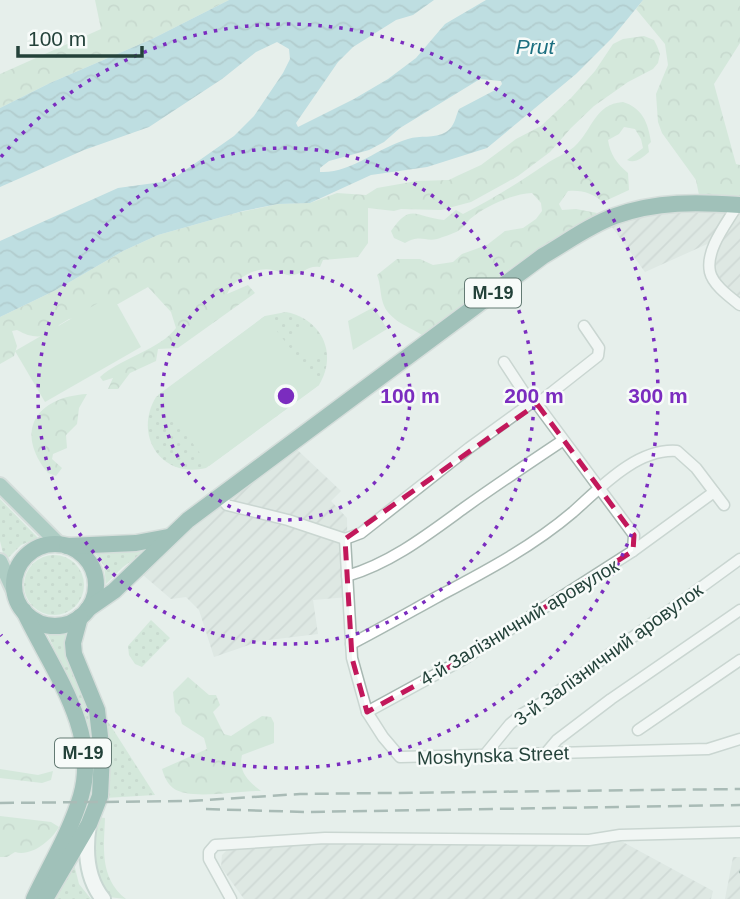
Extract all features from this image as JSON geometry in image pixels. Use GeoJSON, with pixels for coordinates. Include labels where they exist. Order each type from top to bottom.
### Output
{"type":"FeatureCollection","features":[{"type":"Feature","properties":{"kind":"highway","name":"М-19"},"geometry":{"type":"LineString","coordinates":[[20,603],[37,621],[48,625],[65,624],[84,613],[114,590],[168,537],[220,497],[544,256],[596,225],[616,216],[666,204],[739,204]]}},
{"type":"Feature","properties":{"kind":"highway","name":"М-19"},"geometry":{"type":"LineString","coordinates":[[34,899],[66,836],[81,795],[83,761],[80,732],[71,704],[20,603],[15,577],[23,561],[42,547],[136,542],[168,537]]}},
{"type":"Feature","properties":{"kind":"highway","name":"М-19"},"geometry":{"type":"LineString","coordinates":[[45,899],[89,824],[100,796],[102,754],[97,710],[74,654],[73,643],[96,589],[92,569],[85,557],[64,545]]}},
{"type":"Feature","properties":{"kind":"main road"},"geometry":{"type":"LineString","coordinates":[[0,485],[64,545]]}},
{"type":"Feature","properties":{"kind":"main road"},"geometry":{"type":"LineString","coordinates":[[0,561],[20,603]]}},
{"type":"Feature","properties":{"kind":"main road"},"geometry":{"type":"LineString","coordinates":[[89,824],[87,853],[90,875],[93,885],[103,899]]}},
{"type":"Feature","properties":{"kind":"street"},"geometry":{"type":"LineString","coordinates":[[739,204],[712,253],[710,271],[714,280],[740,305]]}},
{"type":"Feature","properties":{"kind":"street"},"geometry":{"type":"LineString","coordinates":[[220,497],[228,505],[288,520],[345,539],[361,533],[469,448],[534,404],[600,353],[584,326]]}},
{"type":"Feature","properties":{"kind":"street","name":"4-й Залізничний аровулок"},"geometry":{"type":"LineString","coordinates":[[504,362],[634,535],[633,551]]}},
{"type":"Feature","properties":{"kind":"street"},"geometry":{"type":"LineString","coordinates":[[347,576],[373,567],[409,547],[562,440]]}},
{"type":"Feature","properties":{"kind":"street"},"geometry":{"type":"LineString","coordinates":[[351,643],[525,548],[556,527],[632,464],[665,450],[677,451],[683,456],[724,505]]}},
{"type":"Feature","properties":{"kind":"street","name":"4-й Залізничний аровулок"},"geometry":{"type":"LineString","coordinates":[[367,712],[464,660],[633,551],[714,492]]}},
{"type":"Feature","properties":{"kind":"street","name":"Moshynska Street"},"geometry":{"type":"LineString","coordinates":[[345,539],[352,658],[367,712],[400,757],[482,757],[708,749],[740,738]]}},
{"type":"Feature","properties":{"kind":"street","name":"3-й Залізничний аровулок"},"geometry":{"type":"LineString","coordinates":[[482,757],[522,713],[545,701],[740,559]]}},
{"type":"Feature","properties":{"kind":"street"},"geometry":{"type":"LineString","coordinates":[[546,753],[557,740],[611,699],[740,610]]}},
{"type":"Feature","properties":{"kind":"street"},"geometry":{"type":"LineString","coordinates":[[638,730],[740,660]]}},
{"type":"Feature","properties":{"kind":"street"},"geometry":{"type":"LineString","coordinates":[[231,899],[209,859],[209,852],[215,845],[325,838],[589,840],[620,835],[740,832]]}},
{"type":"Feature","properties":{"kind":"highlighted area"},"geometry":{"type":"Polygon","coordinates":[[[537,404],[634,535],[633,551],[464,659],[367,712],[352,658],[345,539],[537,404]]]}},
{"type":"Feature","properties":{"kind":"shaded area"},"geometry":{"type":"Polygon","coordinates":[[[740,201],[740,307],[712,281],[714,241],[645,272],[606,219],[740,201]]]}},
{"type":"Feature","properties":{"kind":"shaded area"},"geometry":{"type":"Polygon","coordinates":[[[290,443],[341,491],[331,501],[347,518],[348,597],[313,600],[318,634],[260,641],[214,657],[199,610],[186,597],[171,599],[136,569],[290,443]]]}},
{"type":"Feature","properties":{"kind":"shaded area"},"geometry":{"type":"Polygon","coordinates":[[[325,839],[589,843],[621,841],[713,891],[711,899],[244,899],[221,867],[222,855],[232,845],[325,839]]]}},
{"type":"Feature","properties":{"kind":"shaded area"},"geometry":{"type":"Polygon","coordinates":[[[733,857],[740,857],[740,899],[725,899],[733,857]]]}},
{"type":"Feature","properties":{"kind":"green space"},"geometry":{"type":"Polygon","coordinates":[[[95,0],[229,0],[152,39],[0,108],[0,74],[101,29],[95,0]]]}},
{"type":"Feature","properties":{"kind":"green space"},"geometry":{"type":"Polygon","coordinates":[[[643,0],[740,0],[740,43],[714,84],[736,164],[740,165],[740,201],[700,200],[696,180],[662,133],[658,122],[656,94],[668,65],[665,44],[636,9],[643,0]]]}},
{"type":"Feature","properties":{"kind":"green space"},"geometry":{"type":"Polygon","coordinates":[[[644,36],[654,40],[660,54],[653,69],[628,82],[594,106],[550,152],[518,176],[471,202],[441,210],[394,211],[368,208],[368,243],[358,257],[323,260],[320,267],[309,268],[294,275],[266,269],[246,275],[230,288],[227,294],[248,285],[255,293],[178,348],[158,349],[156,361],[130,373],[118,389],[108,389],[113,378],[103,381],[100,377],[161,342],[176,328],[171,312],[148,287],[118,304],[69,319],[59,325],[55,333],[36,336],[12,331],[17,346],[14,356],[0,364],[0,317],[56,290],[123,251],[158,235],[236,213],[278,204],[310,203],[337,193],[366,195],[377,188],[417,181],[449,180],[481,165],[516,139],[541,126],[595,71],[613,44],[623,39],[644,36]]]}},
{"type":"Feature","properties":{"kind":"green space"},"geometry":{"type":"Polygon","coordinates":[[[623,102],[635,108],[643,117],[651,142],[648,145],[649,152],[633,161],[627,160],[643,148],[635,129],[624,127],[619,134],[608,140],[610,150],[628,173],[629,190],[603,202],[587,193],[568,191],[559,204],[562,210],[576,209],[597,213],[514,266],[422,335],[390,314],[383,303],[377,275],[397,259],[420,259],[433,265],[453,262],[462,254],[487,245],[505,231],[523,228],[542,211],[541,203],[532,193],[516,196],[483,210],[454,233],[433,240],[415,239],[405,243],[394,238],[391,231],[398,222],[414,213],[444,220],[456,210],[463,214],[574,147],[606,107],[623,102]]]}},
{"type":"Feature","properties":{"kind":"green space"},"geometry":{"type":"Polygon","coordinates":[[[112,295],[141,347],[45,402],[15,351],[112,295]]]}},
{"type":"Feature","properties":{"kind":"green space"},"geometry":{"type":"Polygon","coordinates":[[[374,307],[387,329],[353,350],[348,321],[374,307]]]}},
{"type":"Feature","properties":{"kind":"green space"},"geometry":{"type":"Polygon","coordinates":[[[286,312],[309,322],[323,340],[327,362],[319,385],[206,468],[190,470],[176,467],[164,460],[150,439],[148,426],[156,397],[265,316],[286,312]]]}},
{"type":"Feature","properties":{"kind":"green space"},"geometry":{"type":"Polygon","coordinates":[[[265,316],[319,385],[209,466],[158,395],[265,316]]]}},
{"type":"Feature","properties":{"kind":"green space"},"geometry":{"type":"Polygon","coordinates":[[[305,324],[323,348],[307,360],[289,336],[305,324]]]}},
{"type":"Feature","properties":{"kind":"green space"},"geometry":{"type":"Polygon","coordinates":[[[87,394],[79,408],[77,424],[66,435],[67,448],[53,454],[52,459],[62,468],[56,476],[48,473],[38,458],[33,443],[32,430],[36,419],[43,409],[55,402],[87,394]]]}},
{"type":"Feature","properties":{"kind":"green space"},"geometry":{"type":"Polygon","coordinates":[[[0,499],[38,538],[21,545],[5,561],[0,541],[0,499]]]}},
{"type":"Feature","properties":{"kind":"green space"},"geometry":{"type":"Polygon","coordinates":[[[93,550],[144,552],[106,584],[104,566],[93,550]]]}},
{"type":"Feature","properties":{"kind":"green space"},"geometry":{"type":"Polygon","coordinates":[[[54,555],[75,564],[84,585],[75,606],[54,615],[33,606],[24,585],[33,564],[54,555]]]}},
{"type":"Feature","properties":{"kind":"green space"},"geometry":{"type":"Polygon","coordinates":[[[151,620],[170,638],[142,667],[135,664],[129,655],[128,646],[151,620]]]}},
{"type":"Feature","properties":{"kind":"green space"},"geometry":{"type":"Polygon","coordinates":[[[68,630],[87,693],[98,759],[92,802],[72,847],[87,734],[80,703],[46,631],[68,630]]]}},
{"type":"Feature","properties":{"kind":"green space"},"geometry":{"type":"Polygon","coordinates":[[[188,677],[209,695],[216,695],[220,705],[213,712],[224,734],[231,736],[262,716],[271,717],[274,723],[274,743],[242,755],[241,761],[246,776],[261,791],[191,794],[173,788],[167,782],[162,769],[207,749],[204,738],[182,724],[175,712],[173,692],[188,677]]]}},
{"type":"Feature","properties":{"kind":"green space"},"geometry":{"type":"Polygon","coordinates":[[[107,720],[155,795],[105,798],[107,720]]]}},
{"type":"Feature","properties":{"kind":"green space"},"geometry":{"type":"Polygon","coordinates":[[[0,769],[38,775],[53,771],[51,780],[42,783],[0,778],[0,769]]]}},
{"type":"Feature","properties":{"kind":"green space"},"geometry":{"type":"Polygon","coordinates":[[[0,816],[51,822],[59,827],[51,838],[34,850],[0,857],[0,816]]]}},
{"type":"Feature","properties":{"kind":"green space"},"geometry":{"type":"Polygon","coordinates":[[[97,817],[105,818],[104,851],[107,872],[117,891],[126,899],[108,897],[98,876],[94,850],[97,817]]]}},
{"type":"Feature","properties":{"kind":"green space"},"geometry":{"type":"Polygon","coordinates":[[[73,860],[79,884],[91,899],[50,899],[73,860]]]}},
{"type":"Feature","properties":{"kind":"water","name":"Prut"},"geometry":{"type":"Polygon","coordinates":[[[229,0],[434,0],[413,15],[396,20],[353,47],[338,62],[296,123],[298,127],[388,79],[416,58],[445,24],[486,0],[643,0],[612,38],[576,74],[487,148],[427,167],[371,175],[310,203],[278,204],[243,211],[158,235],[0,317],[0,241],[118,188],[162,182],[177,176],[234,136],[254,116],[290,59],[289,49],[277,42],[256,52],[222,79],[149,127],[84,150],[0,187],[0,108],[152,39],[229,0]],[[480,79],[400,128],[384,142],[369,150],[329,161],[320,168],[320,172],[353,165],[408,139],[446,132],[453,124],[459,109],[499,88],[501,81],[480,79]]]}},
{"type":"Feature","properties":{"kind":"railway"},"geometry":{"type":"LineString","coordinates":[[0,803],[190,801],[300,794],[740,789]]}},
{"type":"Feature","properties":{"kind":"railway"},"geometry":{"type":"LineString","coordinates":[[206,809],[306,812],[740,805]]}}]}
